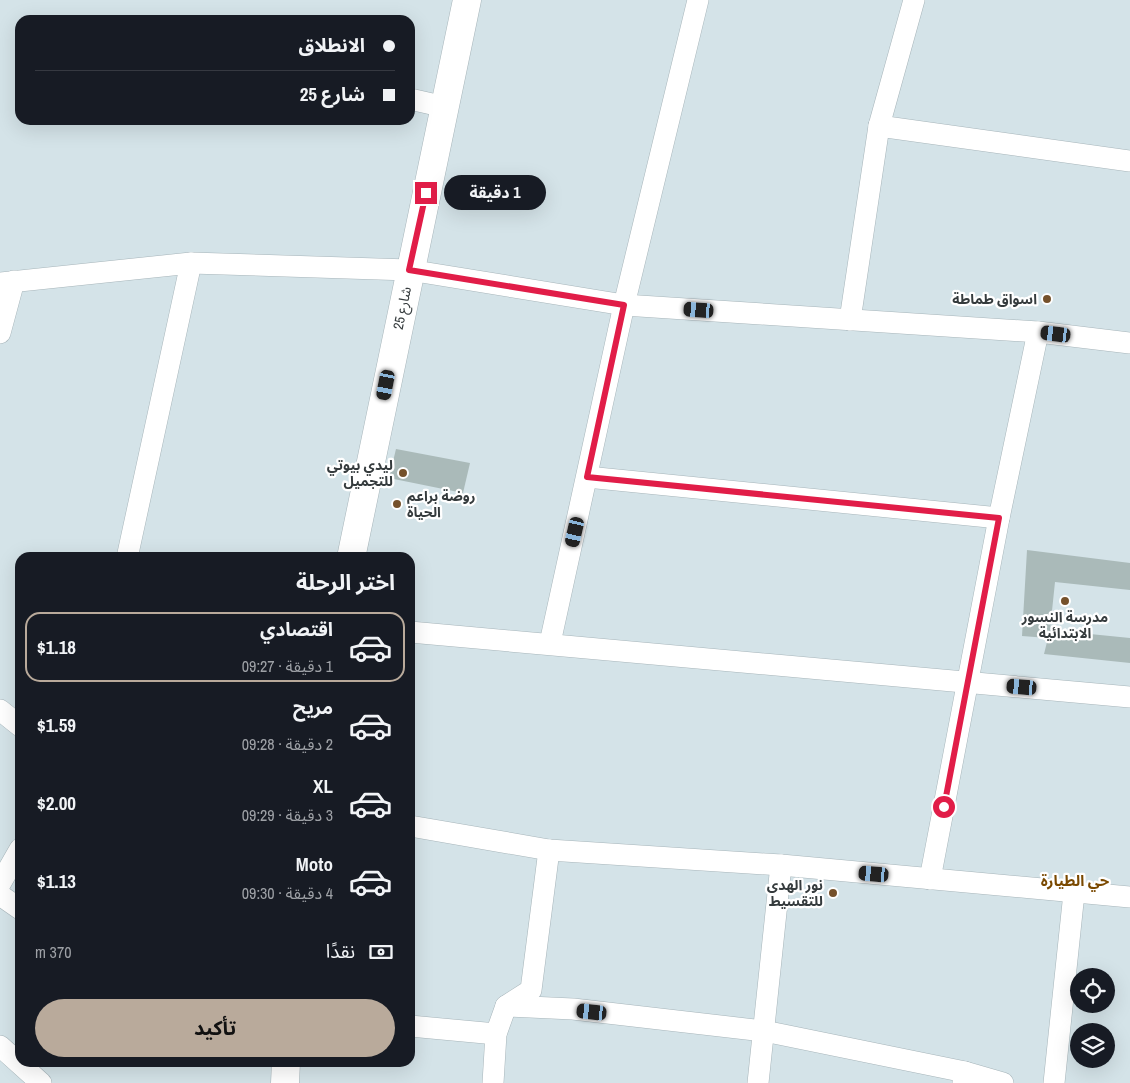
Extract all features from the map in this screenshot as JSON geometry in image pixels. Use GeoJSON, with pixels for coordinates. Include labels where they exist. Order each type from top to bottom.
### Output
{"type":"FeatureCollection","features":[{"type":"Feature","properties":{"kind":"street","name":"شارع 25"},"geometry":{"type":"LineString","coordinates":[[352,552],[409,270],[467,0]]}},
{"type":"Feature","properties":{"kind":"street"},"geometry":{"type":"LineString","coordinates":[[550,643],[624,305],[698,0]]}},
{"type":"Feature","properties":{"kind":"street"},"geometry":{"type":"LineString","coordinates":[[850,320],[879,126],[914,0]]}},
{"type":"Feature","properties":{"kind":"street"},"geometry":{"type":"LineString","coordinates":[[415,101],[444,107]]}},
{"type":"Feature","properties":{"kind":"street"},"geometry":{"type":"LineString","coordinates":[[879,126],[1130,161]]}},
{"type":"Feature","properties":{"kind":"street"},"geometry":{"type":"LineString","coordinates":[[128,552],[191,263]]}},
{"type":"Feature","properties":{"kind":"street"},"geometry":{"type":"LineString","coordinates":[[0,333],[7,282],[191,263],[409,270],[624,305],[1038,332],[1130,343]]}},
{"type":"Feature","properties":{"kind":"street"},"geometry":{"type":"LineString","coordinates":[[930,879],[999,518],[1038,332]]}},
{"type":"Feature","properties":{"kind":"street"},"geometry":{"type":"LineString","coordinates":[[587,477],[999,518]]}},
{"type":"Feature","properties":{"kind":"street"},"geometry":{"type":"LineString","coordinates":[[415,632],[550,643],[1130,697]]}},
{"type":"Feature","properties":{"kind":"street"},"geometry":{"type":"LineString","coordinates":[[0,710],[15,722]]}},
{"type":"Feature","properties":{"kind":"street"},"geometry":{"type":"LineString","coordinates":[[415,827],[549,850],[781,865],[1130,897]]}},
{"type":"Feature","properties":{"kind":"street"},"geometry":{"type":"LineString","coordinates":[[493,1083],[496,1034],[506,1006],[531,990],[549,850]]}},
{"type":"Feature","properties":{"kind":"street"},"geometry":{"type":"LineString","coordinates":[[0,884],[15,858]]}},
{"type":"Feature","properties":{"kind":"street"},"geometry":{"type":"LineString","coordinates":[[758,1083],[781,865]]}},
{"type":"Feature","properties":{"kind":"street"},"geometry":{"type":"LineString","coordinates":[[1054,1083],[1074,892]]}},
{"type":"Feature","properties":{"kind":"street"},"geometry":{"type":"LineString","coordinates":[[0,895],[15,906]]}},
{"type":"Feature","properties":{"kind":"street"},"geometry":{"type":"LineString","coordinates":[[506,1006],[573,1009],[764,1031],[964,1078],[1003,1083]]}},
{"type":"Feature","properties":{"kind":"street"},"geometry":{"type":"LineString","coordinates":[[415,1026],[496,1034]]}},
{"type":"Feature","properties":{"kind":"street"},"geometry":{"type":"LineString","coordinates":[[0,1046],[15,1060]]}},
{"type":"Feature","properties":{"kind":"street"},"geometry":{"type":"LineString","coordinates":[[23,1067],[41,1083]]}},
{"type":"Feature","properties":{"kind":"street"},"geometry":{"type":"LineString","coordinates":[[285,1083],[286,1067]]}},
{"type":"Feature","properties":{"kind":"building"},"geometry":{"type":"Polygon","coordinates":[[[396,449],[470,463],[463,493],[389,478],[396,449]]]}},
{"type":"Feature","properties":{"kind":"building"},"geometry":{"type":"Polygon","coordinates":[[[1027,550],[1130,563],[1130,590],[1055,582],[1050,630],[1130,638],[1130,663],[1044,654],[1048,638],[1022,636],[1027,550]]]}},
{"type":"Feature","properties":{"kind":"place","name":"اسواق طماطة"},"geometry":{"type":"Point","coordinates":[1047,299]}},
{"type":"Feature","properties":{"kind":"place","name":"ليدي بيوتي للتجميل"},"geometry":{"type":"Point","coordinates":[403,473]}},
{"type":"Feature","properties":{"kind":"place","name":"روضة براعم الحياة"},"geometry":{"type":"Point","coordinates":[397,504]}},
{"type":"Feature","properties":{"kind":"place","name":"مدرسة النسور الابتدائية"},"geometry":{"type":"Point","coordinates":[1065,601]}},
{"type":"Feature","properties":{"kind":"place","name":"نور الهدى للتقسيط"},"geometry":{"type":"Point","coordinates":[833,893]}},
{"type":"Feature","properties":{"kind":"district","name":"حي الطيارة"},"geometry":{"type":"Point","coordinates":[1075,880]}},
{"type":"Feature","properties":{"kind":"route"},"geometry":{"type":"LineString","coordinates":[[426,193],[409,270],[624,305],[587,477],[999,518],[944,807]]}}]}
